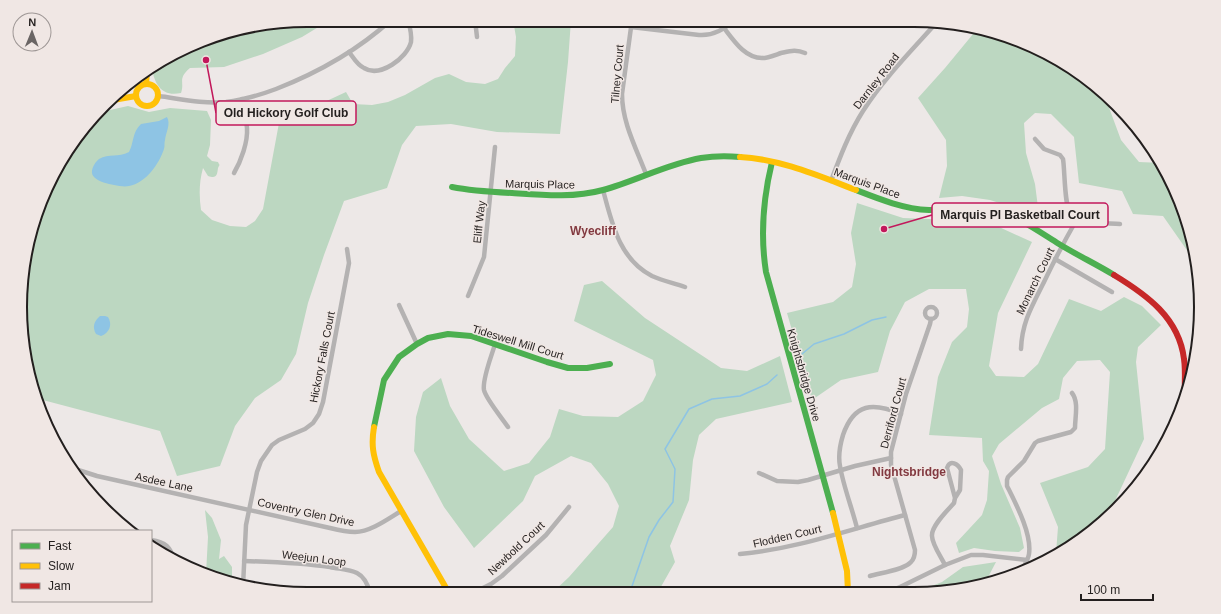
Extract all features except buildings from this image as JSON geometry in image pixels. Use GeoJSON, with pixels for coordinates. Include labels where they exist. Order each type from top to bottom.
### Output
{"type":"FeatureCollection","features":[{"type":"Feature","properties":{"kind":"street"},"geometry":{"type":"LineString","coordinates":[[159,96],[204,103],[226,102],[267,92],[318,70],[350,52],[383,27]]}},
{"type":"Feature","properties":{"kind":"street"},"geometry":{"type":"LineString","coordinates":[[350,52],[363,68],[371,71],[382,70],[399,59],[406,52],[411,41],[410,27]]}},
{"type":"Feature","properties":{"kind":"street"},"geometry":{"type":"LineString","coordinates":[[476,27],[477,37]]}},
{"type":"Feature","properties":{"kind":"street"},"geometry":{"type":"LineString","coordinates":[[631,27],[701,35],[716,33],[724,28],[739,47],[749,55],[763,58],[791,50],[805,53]]}},
{"type":"Feature","properties":{"kind":"street","name":"Tilney Court"},"geometry":{"type":"LineString","coordinates":[[631,27],[622,104],[624,117],[646,174]]}},
{"type":"Feature","properties":{"kind":"street","name":"Darnley Road"},"geometry":{"type":"LineString","coordinates":[[831,181],[850,136],[870,101],[880,87],[932,28]]}},
{"type":"Feature","properties":{"kind":"street"},"geometry":{"type":"LineString","coordinates":[[146,84],[147,78]]}},
{"type":"Feature","properties":{"kind":"street"},"geometry":{"type":"LineString","coordinates":[[151,84],[157,89],[159,96],[154,104],[146,106],[138,102],[136,92],[140,86],[151,84]]}},
{"type":"Feature","properties":{"kind":"street"},"geometry":{"type":"LineString","coordinates":[[119,99],[136,96]]}},
{"type":"Feature","properties":{"kind":"street"},"geometry":{"type":"LineString","coordinates":[[234,173],[241,160],[247,135],[242,99]]}},
{"type":"Feature","properties":{"kind":"street"},"geometry":{"type":"LineString","coordinates":[[1035,138],[1044,149],[1060,154],[1063,159],[1068,211],[1070,214],[1077,219],[1088,222],[1120,224]]}},
{"type":"Feature","properties":{"kind":"street","name":"Eliff Way"},"geometry":{"type":"LineString","coordinates":[[468,296],[484,257],[495,147]]}},
{"type":"Feature","properties":{"kind":"street","name":"Marquis Place"},"geometry":{"type":"LineString","coordinates":[[452,187],[491,192],[565,196],[585,194],[603,190],[671,164],[704,157],[733,156],[787,165],[898,205],[917,209],[934,210],[971,206],[1000,211],[1026,224],[1132,286],[1151,300],[1164,314],[1176,331],[1183,350],[1184,377]]}},
{"type":"Feature","properties":{"kind":"street","name":"Knightsbridge Drive"},"geometry":{"type":"LineString","coordinates":[[772,162],[763,213],[762,240],[764,261],[769,288],[838,533],[847,571],[848,587]]}},
{"type":"Feature","properties":{"kind":"street"},"geometry":{"type":"LineString","coordinates":[[603,190],[616,234],[620,243],[632,260],[644,271],[660,280],[684,287]]}},
{"type":"Feature","properties":{"kind":"street","name":"Monarch Court"},"geometry":{"type":"LineString","coordinates":[[1021,349],[1023,327],[1027,316],[1055,258],[1077,219]]}},
{"type":"Feature","properties":{"kind":"street","name":"Hickory Falls Court"},"geometry":{"type":"LineString","coordinates":[[243,579],[246,525],[257,472],[266,453],[272,445],[305,429],[313,423],[319,414],[323,402],[349,263],[347,249]]}},
{"type":"Feature","properties":{"kind":"street"},"geometry":{"type":"LineString","coordinates":[[1055,258],[1112,292]]}},
{"type":"Feature","properties":{"kind":"street"},"geometry":{"type":"LineString","coordinates":[[399,305],[417,344]]}},
{"type":"Feature","properties":{"kind":"street","name":"Derriford Court"},"geometry":{"type":"LineString","coordinates":[[870,576],[905,566],[911,562],[915,550],[892,465],[891,452],[906,394],[931,319]]}},
{"type":"Feature","properties":{"kind":"street","name":"Tideswell Mill Court"},"geometry":{"type":"LineString","coordinates":[[445,587],[379,472],[373,454],[372,439],[384,380],[399,357],[428,338],[448,334],[471,336],[568,368],[587,368],[610,364]]}},
{"type":"Feature","properties":{"kind":"street"},"geometry":{"type":"LineString","coordinates":[[495,344],[485,378],[484,390],[491,404],[508,427]]}},
{"type":"Feature","properties":{"kind":"street"},"geometry":{"type":"LineString","coordinates":[[1025,564],[1029,554],[1025,524],[1008,486],[1007,480],[1024,461],[1035,443],[1071,432],[1073,430],[1076,399],[1072,393]]}},
{"type":"Feature","properties":{"kind":"street"},"geometry":{"type":"LineString","coordinates":[[857,528],[840,465],[841,446],[846,427],[853,417],[863,409],[873,406],[888,408],[901,414]]}},
{"type":"Feature","properties":{"kind":"street"},"geometry":{"type":"LineString","coordinates":[[759,473],[777,481],[787,482],[808,480],[841,470],[891,458]]}},
{"type":"Feature","properties":{"kind":"street"},"geometry":{"type":"LineString","coordinates":[[945,565],[932,540],[932,532],[935,526],[954,503],[960,490],[962,473],[960,467],[952,463],[949,464],[947,468],[955,498]]}},
{"type":"Feature","properties":{"kind":"street","name":"Asdee Lane"},"geometry":{"type":"LineString","coordinates":[[80,471],[97,476],[250,510]]}},
{"type":"Feature","properties":{"kind":"street","name":"Newbold Court"},"geometry":{"type":"LineString","coordinates":[[486,587],[502,576],[546,535],[569,507]]}},
{"type":"Feature","properties":{"kind":"street","name":"Coventry Glen Drive"},"geometry":{"type":"LineString","coordinates":[[250,510],[330,528],[355,532],[365,530],[381,523],[401,511]]}},
{"type":"Feature","properties":{"kind":"street","name":"Flodden Court"},"geometry":{"type":"LineString","coordinates":[[740,554],[786,547],[905,515]]}},
{"type":"Feature","properties":{"kind":"street"},"geometry":{"type":"LineString","coordinates":[[152,540],[160,541],[166,545],[170,551]]}},
{"type":"Feature","properties":{"kind":"street"},"geometry":{"type":"LineString","coordinates":[[901,587],[945,565],[971,555],[980,554],[1027,560]]}},
{"type":"Feature","properties":{"kind":"street","name":"Weejun Loop"},"geometry":{"type":"LineString","coordinates":[[244,560],[303,564],[341,569],[361,576],[368,587]]}},
{"type":"Feature","properties":{"kind":"green space"},"geometry":{"type":"Polygon","coordinates":[[[318,27],[302,37],[263,54],[224,67],[190,68],[182,78],[181,93],[174,94],[164,91],[157,85],[153,73],[183,56],[217,42],[252,32],[270,29],[318,27]]]}},
{"type":"Feature","properties":{"kind":"green space"},"geometry":{"type":"Polygon","coordinates":[[[514,27],[570,27],[560,134],[497,132],[451,124],[416,126],[402,145],[387,188],[344,201],[308,303],[296,354],[281,380],[255,398],[235,426],[220,466],[177,476],[160,431],[43,400],[32,362],[29,344],[27,307],[29,270],[32,252],[42,217],[56,183],[74,151],[96,122],[107,111],[128,106],[149,112],[170,108],[207,111],[211,120],[210,145],[207,156],[212,161],[218,162],[220,165],[215,177],[208,176],[203,168],[200,189],[201,210],[212,220],[230,226],[246,227],[255,221],[263,209],[279,123],[346,92],[353,104],[372,105],[388,102],[405,95],[435,78],[449,74],[466,82],[485,84],[498,79],[515,56],[516,37],[514,27]]]}},
{"type":"Feature","properties":{"kind":"green space"},"geometry":{"type":"Polygon","coordinates":[[[974,33],[1004,42],[1038,56],[1070,74],[1099,96],[1108,105],[1121,140],[1139,162],[1154,163],[1173,200],[1189,254],[1163,216],[1133,214],[1122,191],[1079,183],[1074,137],[1051,114],[1035,113],[1024,123],[1026,153],[1035,184],[1040,223],[1015,208],[990,200],[962,196],[939,198],[947,166],[946,140],[918,98],[974,33]]]}},
{"type":"Feature","properties":{"kind":"green space"},"geometry":{"type":"Polygon","coordinates":[[[857,203],[903,218],[954,220],[999,227],[1032,242],[998,313],[989,366],[996,376],[1024,377],[1038,364],[1069,299],[1101,311],[1124,297],[1142,306],[1161,325],[1138,347],[1136,362],[1144,439],[1114,503],[1099,518],[1070,540],[1056,548],[1058,527],[1040,483],[1088,467],[1105,449],[1110,372],[1100,360],[1077,361],[1063,378],[1059,399],[1042,408],[999,444],[992,456],[1001,484],[1020,528],[1024,548],[1019,552],[974,548],[959,553],[956,543],[982,515],[987,500],[989,471],[983,461],[982,438],[929,435],[938,377],[952,342],[967,327],[969,309],[966,289],[929,289],[905,302],[890,331],[878,372],[841,380],[812,400],[787,313],[833,302],[852,287],[856,264],[851,233],[857,203]]]}},
{"type":"Feature","properties":{"kind":"green space"},"geometry":{"type":"Polygon","coordinates":[[[602,281],[645,318],[721,368],[747,371],[780,356],[792,402],[716,419],[699,435],[693,460],[689,500],[670,546],[675,562],[661,587],[558,587],[613,527],[619,506],[608,484],[591,463],[571,456],[535,476],[523,501],[474,548],[444,507],[414,451],[416,417],[423,392],[441,378],[450,406],[469,439],[504,471],[529,463],[550,437],[559,409],[583,416],[618,417],[643,401],[656,375],[653,360],[574,321],[584,285],[602,281]]]}},
{"type":"Feature","properties":{"kind":"green space"},"geometry":{"type":"Polygon","coordinates":[[[205,510],[212,518],[221,540],[219,559],[224,556],[232,567],[232,576],[206,568],[208,537],[205,510]]]}},
{"type":"Feature","properties":{"kind":"green space"},"geometry":{"type":"Polygon","coordinates":[[[996,562],[989,576],[969,582],[932,586],[942,582],[963,567],[996,562]]]}},
{"type":"Feature","properties":{"kind":"water"},"geometry":{"type":"Polygon","coordinates":[[[167,117],[168,125],[164,149],[159,161],[146,177],[129,186],[118,186],[98,180],[94,177],[92,173],[93,168],[99,159],[106,156],[121,155],[129,152],[136,130],[141,124],[159,121],[167,117]]]}},
{"type":"Feature","properties":{"kind":"water"},"geometry":{"type":"Polygon","coordinates":[[[100,316],[108,317],[110,323],[108,331],[101,336],[96,334],[94,327],[96,320],[100,316]]]}},
{"type":"Feature","properties":{"kind":"waterway"},"geometry":{"type":"LineString","coordinates":[[802,354],[814,344],[844,334],[872,320],[886,317]]}},
{"type":"Feature","properties":{"kind":"waterway"},"geometry":{"type":"LineString","coordinates":[[632,587],[649,537],[659,520],[673,502],[675,469],[665,449],[689,409],[712,399],[740,396],[767,384],[777,375]]}},
{"type":"Feature","properties":{"kind":"traffic: fast"},"geometry":{"type":"LineString","coordinates":[[452,187],[482,191],[558,195],[592,193],[688,161],[711,157],[740,157]]}},
{"type":"Feature","properties":{"kind":"traffic: fast"},"geometry":{"type":"LineString","coordinates":[[772,162],[766,189],[763,217],[763,244],[766,272],[833,513]]}},
{"type":"Feature","properties":{"kind":"traffic: fast"},"geometry":{"type":"LineString","coordinates":[[856,190],[910,208],[937,210],[983,207],[992,209],[1010,215],[1027,224],[1114,275]]}},
{"type":"Feature","properties":{"kind":"traffic: fast"},"geometry":{"type":"LineString","coordinates":[[374,427],[384,380],[399,357],[428,338],[448,334],[471,336],[568,368],[587,368],[610,364]]}},
{"type":"Feature","properties":{"kind":"traffic: slow"},"geometry":{"type":"LineString","coordinates":[[146,84],[147,78]]}},
{"type":"Feature","properties":{"kind":"traffic: slow"},"geometry":{"type":"LineString","coordinates":[[147,84],[155,87],[158,95],[155,103],[147,106],[139,103],[136,95],[139,87],[147,84]]}},
{"type":"Feature","properties":{"kind":"traffic: slow"},"geometry":{"type":"LineString","coordinates":[[119,99],[136,96]]}},
{"type":"Feature","properties":{"kind":"traffic: slow"},"geometry":{"type":"LineString","coordinates":[[740,157],[755,158],[785,165],[856,190]]}},
{"type":"Feature","properties":{"kind":"traffic: slow"},"geometry":{"type":"LineString","coordinates":[[374,427],[373,450],[379,472],[446,587]]}},
{"type":"Feature","properties":{"kind":"traffic: slow"},"geometry":{"type":"LineString","coordinates":[[833,513],[847,571],[848,587]]}},
{"type":"Feature","properties":{"kind":"traffic: jam"},"geometry":{"type":"LineString","coordinates":[[1114,275],[1138,291],[1160,309],[1176,331],[1181,344],[1185,376]]}},
{"type":"Feature","properties":{"kind":"place","name":"Old Hickory Golf Club"},"geometry":{"type":"Point","coordinates":[206,60]}},
{"type":"Feature","properties":{"kind":"place","name":"Marquis Pl Basketball Court"},"geometry":{"type":"Point","coordinates":[884,229]}},
{"type":"Feature","properties":{"kind":"district","name":"Wyecliff"},"geometry":{"type":"Point","coordinates":[593,231]}},
{"type":"Feature","properties":{"kind":"district","name":"Nightsbridge"},"geometry":{"type":"Point","coordinates":[909,472]}}]}
